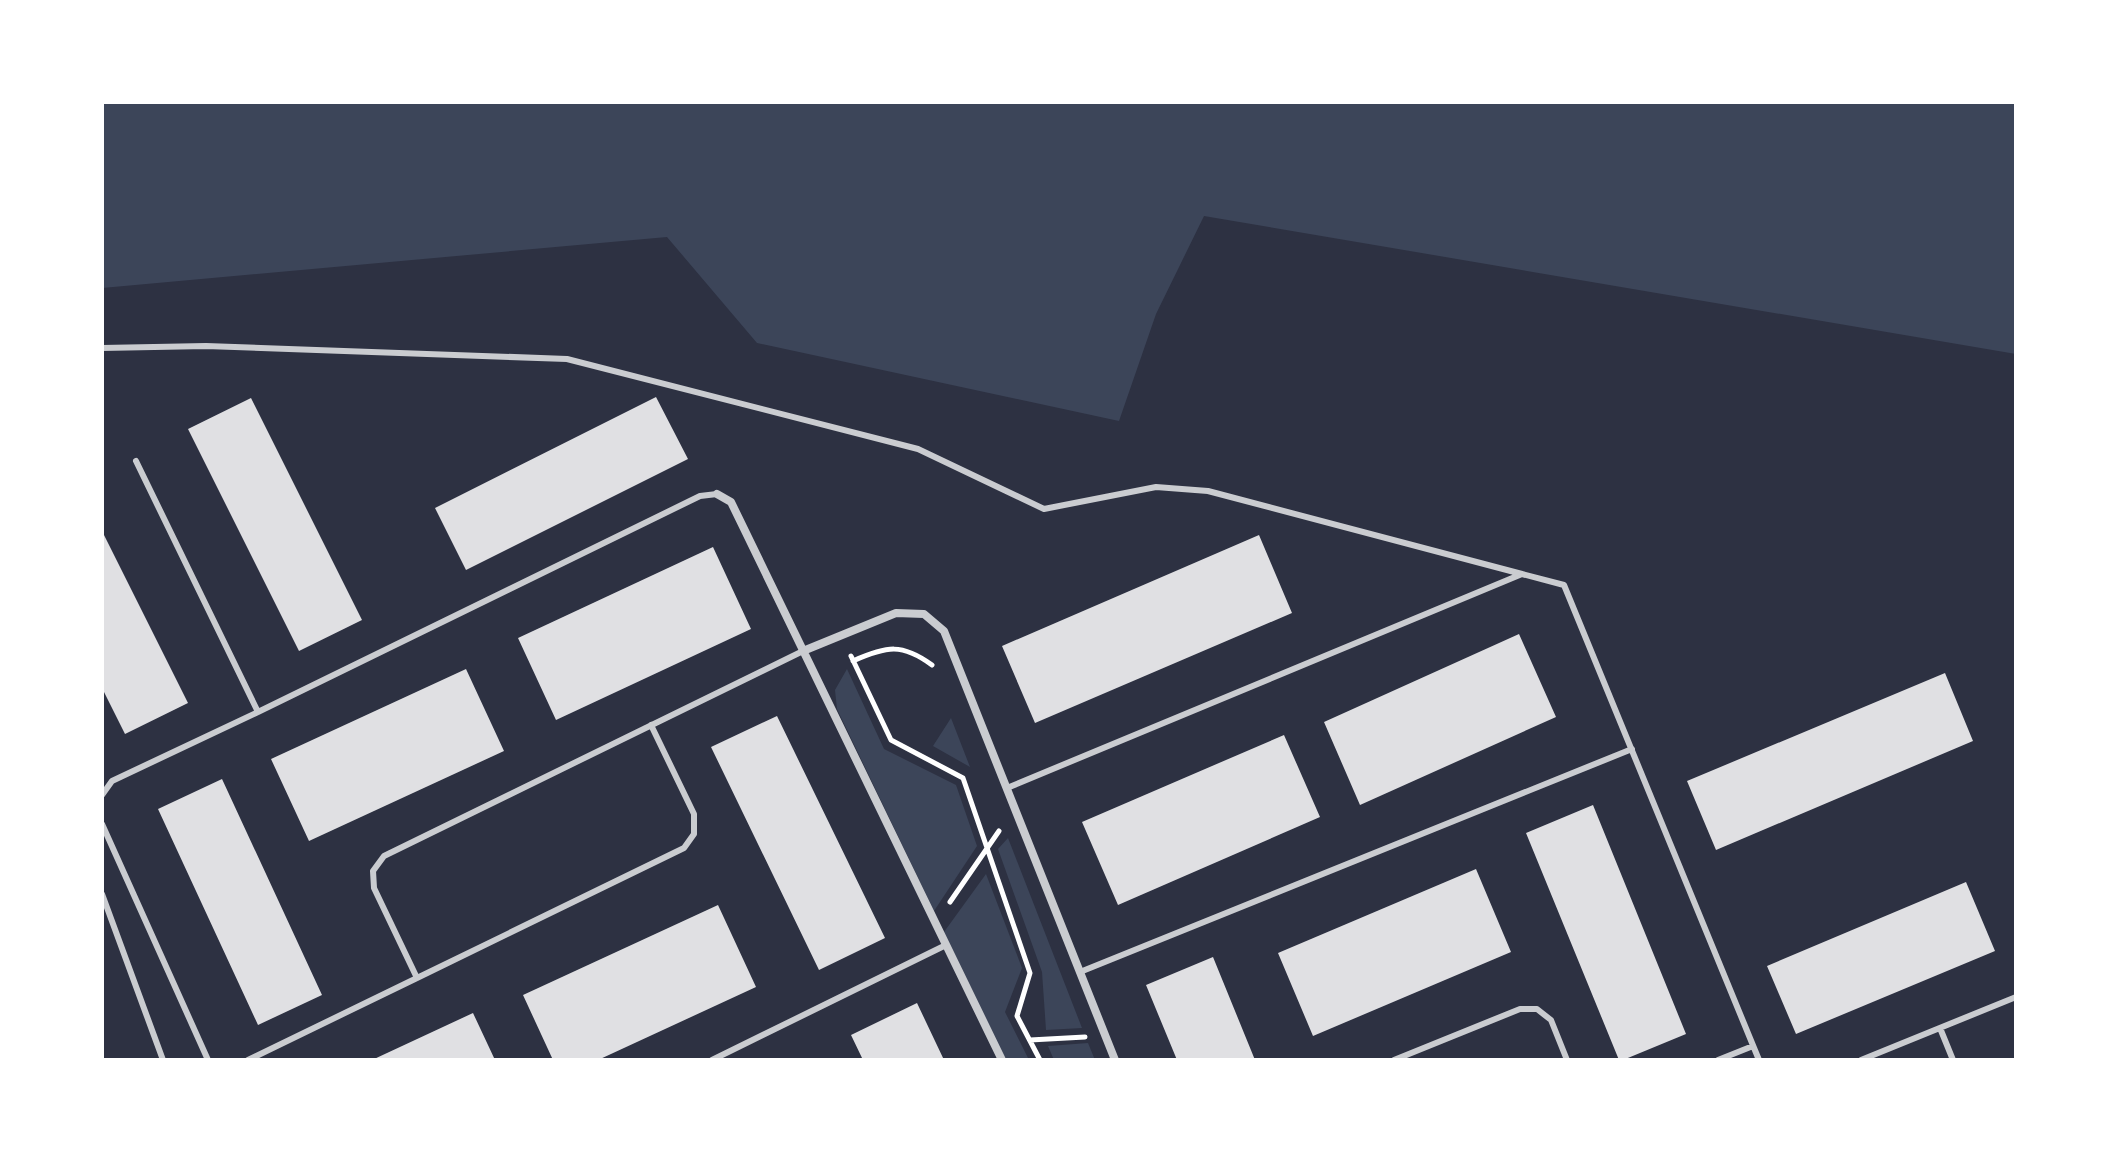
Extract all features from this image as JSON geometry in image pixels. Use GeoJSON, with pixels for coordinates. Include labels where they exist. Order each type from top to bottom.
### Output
{"type":"FeatureCollection","features":[{"type":"Feature","properties":{"kind":"street"},"geometry":{"type":"LineString","coordinates":[[717,494],[731,502],[1002,1060]]}},
{"type":"Feature","properties":{"kind":"street"},"geometry":{"type":"LineString","coordinates":[[803,651],[896,613],[924,614],[944,631],[1115,1060]]}},
{"type":"Feature","properties":{"kind":"lane"},"geometry":{"type":"LineString","coordinates":[[102,348],[206,346],[567,359],[918,449],[1044,509],[1156,487],[1208,491],[1564,585],[1759,1060]]}},
{"type":"Feature","properties":{"kind":"lane"},"geometry":{"type":"LineString","coordinates":[[136,461],[258,712]]}},
{"type":"Feature","properties":{"kind":"lane"},"geometry":{"type":"LineString","coordinates":[[102,795],[112,781],[700,496],[717,494]]}},
{"type":"Feature","properties":{"kind":"lane"},"geometry":{"type":"LineString","coordinates":[[1007,788],[1522,574]]}},
{"type":"Feature","properties":{"kind":"lane"},"geometry":{"type":"LineString","coordinates":[[417,978],[374,888],[373,871],[384,856],[803,651]]}},
{"type":"Feature","properties":{"kind":"lane"},"geometry":{"type":"LineString","coordinates":[[248,1060],[684,848],[694,834],[694,814],[651,725]]}},
{"type":"Feature","properties":{"kind":"lane"},"geometry":{"type":"LineString","coordinates":[[1080,972],[1632,749]]}},
{"type":"Feature","properties":{"kind":"lane"},"geometry":{"type":"LineString","coordinates":[[102,824],[208,1060]]}},
{"type":"Feature","properties":{"kind":"lane"},"geometry":{"type":"LineString","coordinates":[[102,894],[163,1060]]}},
{"type":"Feature","properties":{"kind":"lane"},"geometry":{"type":"LineString","coordinates":[[712,1060],[946,945]]}},
{"type":"Feature","properties":{"kind":"lane"},"geometry":{"type":"LineString","coordinates":[[1861,1060],[2016,997]]}},
{"type":"Feature","properties":{"kind":"lane"},"geometry":{"type":"LineString","coordinates":[[1394,1060],[1520,1009],[1537,1009],[1551,1020],[1567,1060]]}},
{"type":"Feature","properties":{"kind":"lane"},"geometry":{"type":"LineString","coordinates":[[1940,1028],[1953,1060]]}},
{"type":"Feature","properties":{"kind":"lane"},"geometry":{"type":"LineString","coordinates":[[1718,1060],[1753,1046]]}},
{"type":"Feature","properties":{"kind":"path"},"geometry":{"type":"LineString","coordinates":[[841,636],[891,740],[963,778],[1030,973],[1017,1016],[1040,1060]]}},
{"type":"Feature","properties":{"kind":"path"},"geometry":{"type":"LineString","coordinates":[[853,661],[891,649],[912,650],[933,666],[938,677]]}},
{"type":"Feature","properties":{"kind":"path"},"geometry":{"type":"LineString","coordinates":[[936,922],[1015,808]]}},
{"type":"Feature","properties":{"kind":"path"},"geometry":{"type":"LineString","coordinates":[[1030,1040],[1105,1036]]}},
{"type":"Feature","properties":{"kind":"shaded area"},"geometry":{"type":"Polygon","coordinates":[[[102,102],[2016,102],[2016,354],[1204,216],[1156,314],[1119,421],[757,343],[667,237],[102,288],[102,102]]]}},
{"type":"Feature","properties":{"kind":"shaded area"},"geometry":{"type":"Polygon","coordinates":[[[847,669],[884,749],[956,785],[977,846],[934,911],[837,709],[835,690],[847,669]]]}},
{"type":"Feature","properties":{"kind":"shaded area"},"geometry":{"type":"Polygon","coordinates":[[[951,718],[970,767],[933,746],[951,718]]]}},
{"type":"Feature","properties":{"kind":"shaded area"},"geometry":{"type":"Polygon","coordinates":[[[1008,838],[1082,1028],[1046,1030],[1042,972],[998,849],[1008,838]]]}},
{"type":"Feature","properties":{"kind":"shaded area"},"geometry":{"type":"Polygon","coordinates":[[[986,874],[1022,968],[1005,1012],[1029,1060],[1006,1060],[944,932],[986,874]]]}},
{"type":"Feature","properties":{"kind":"shaded area"},"geometry":{"type":"Polygon","coordinates":[[[1088,1043],[1095,1060],[1054,1060],[1048,1046],[1088,1043]]]}},
{"type":"Feature","properties":{"kind":"building"},"geometry":{"type":"Polygon","coordinates":[[[656,397],[688,459],[466,570],[435,508],[656,397]]]}},
{"type":"Feature","properties":{"kind":"building"},"geometry":{"type":"Polygon","coordinates":[[[251,398],[362,620],[299,651],[188,429],[251,398]]]}},
{"type":"Feature","properties":{"kind":"building"},"geometry":{"type":"Polygon","coordinates":[[[102,531],[188,703],[125,734],[102,688],[102,531]]]}},
{"type":"Feature","properties":{"kind":"building"},"geometry":{"type":"Polygon","coordinates":[[[1259,535],[1292,613],[1035,723],[1002,646],[1259,535]]]}},
{"type":"Feature","properties":{"kind":"building"},"geometry":{"type":"Polygon","coordinates":[[[713,547],[751,629],[556,720],[518,638],[713,547]]]}},
{"type":"Feature","properties":{"kind":"building"},"geometry":{"type":"Polygon","coordinates":[[[1519,634],[1556,717],[1360,805],[1324,722],[1519,634]]]}},
{"type":"Feature","properties":{"kind":"building"},"geometry":{"type":"Polygon","coordinates":[[[466,669],[504,751],[309,841],[271,759],[466,669]]]}},
{"type":"Feature","properties":{"kind":"building"},"geometry":{"type":"Polygon","coordinates":[[[1945,673],[1973,741],[1716,850],[1687,781],[1945,673]]]}},
{"type":"Feature","properties":{"kind":"building"},"geometry":{"type":"Polygon","coordinates":[[[777,716],[885,938],[819,970],[711,747],[777,716]]]}},
{"type":"Feature","properties":{"kind":"building"},"geometry":{"type":"Polygon","coordinates":[[[1284,735],[1320,817],[1118,905],[1082,822],[1284,735]]]}},
{"type":"Feature","properties":{"kind":"building"},"geometry":{"type":"Polygon","coordinates":[[[222,779],[322,995],[258,1025],[158,809],[222,779]]]}},
{"type":"Feature","properties":{"kind":"building"},"geometry":{"type":"Polygon","coordinates":[[[1593,805],[1686,1034],[1623,1060],[1619,1060],[1526,833],[1593,805]]]}},
{"type":"Feature","properties":{"kind":"building"},"geometry":{"type":"Polygon","coordinates":[[[1476,869],[1511,952],[1313,1036],[1278,953],[1476,869]]]}},
{"type":"Feature","properties":{"kind":"building"},"geometry":{"type":"Polygon","coordinates":[[[1966,882],[1995,951],[1796,1034],[1767,966],[1966,882]]]}},
{"type":"Feature","properties":{"kind":"building"},"geometry":{"type":"Polygon","coordinates":[[[718,905],[756,987],[598,1060],[553,1060],[523,995],[718,905]]]}},
{"type":"Feature","properties":{"kind":"building"},"geometry":{"type":"Polygon","coordinates":[[[1213,957],[1255,1060],[1177,1060],[1146,985],[1213,957]]]}},
{"type":"Feature","properties":{"kind":"building"},"geometry":{"type":"Polygon","coordinates":[[[917,1003],[944,1060],[863,1060],[851,1035],[917,1003]]]}},
{"type":"Feature","properties":{"kind":"building"},"geometry":{"type":"Polygon","coordinates":[[[473,1013],[495,1060],[372,1060],[473,1013]]]}}]}
